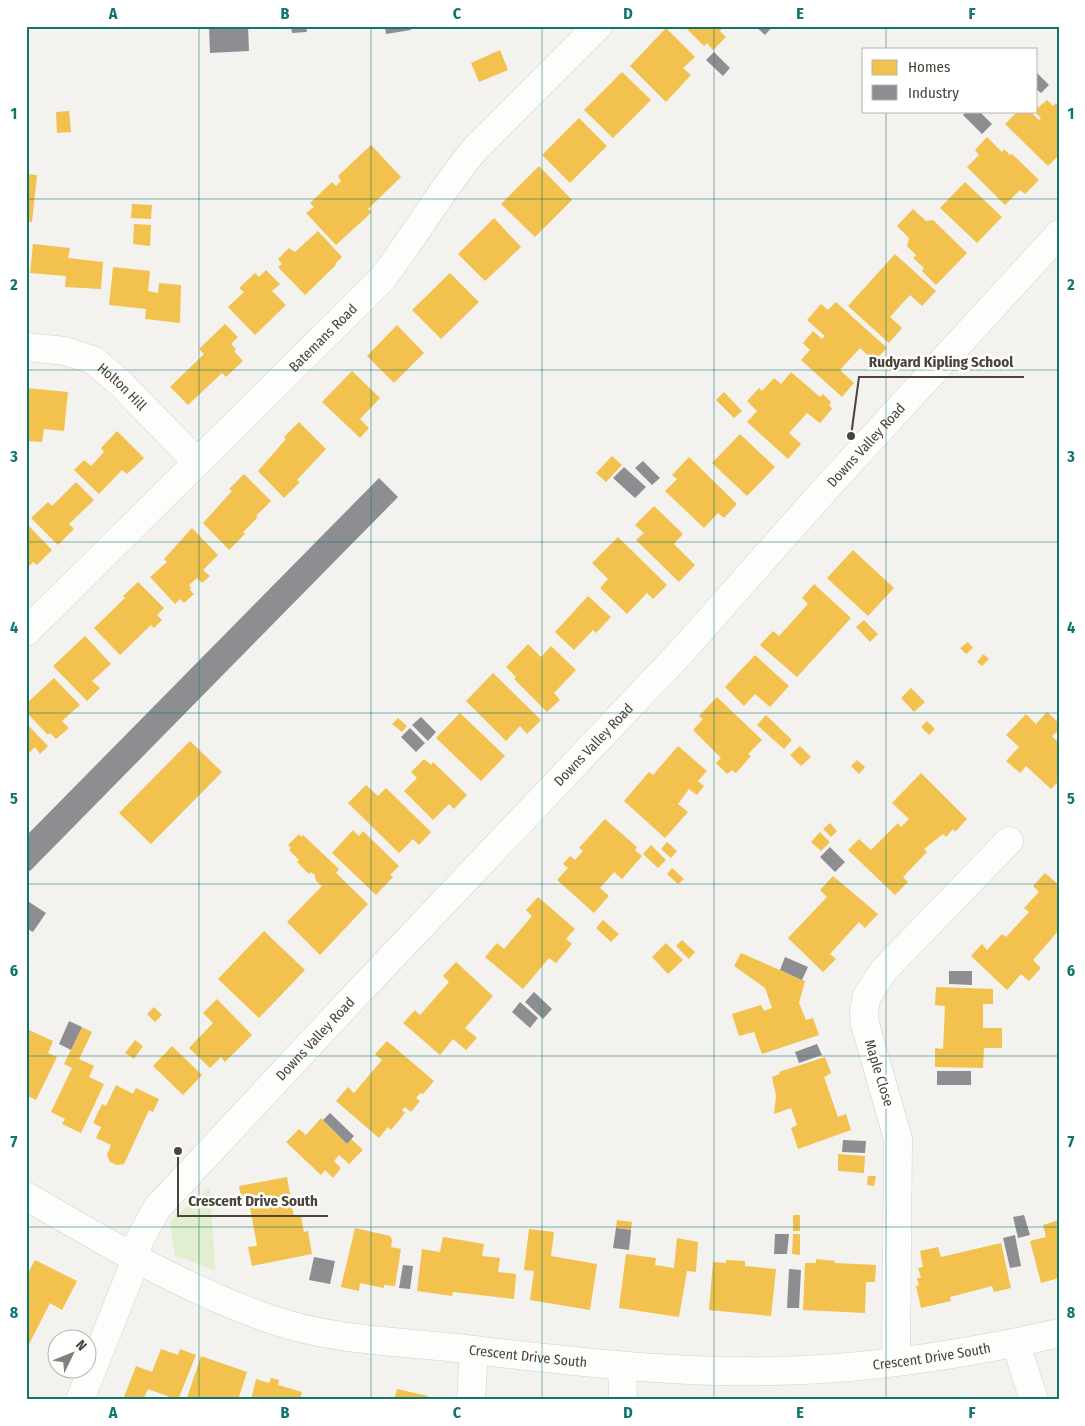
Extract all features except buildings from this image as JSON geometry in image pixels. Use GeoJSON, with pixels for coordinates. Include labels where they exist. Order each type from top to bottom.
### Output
{"type":"FeatureCollection","features":[{"type":"Feature","properties":{"kind":"street","name":"Batemans Road"},"geometry":{"type":"LineString","coordinates":[[26,632],[381,280],[420,229],[458,168],[598,26]]}},
{"type":"Feature","properties":{"kind":"street","name":"Downs Valley Road"},"geometry":{"type":"LineString","coordinates":[[80,1400],[131,1272],[133,1258],[139,1241],[157,1208],[352,998],[684,650],[828,486],[1059,234]]}},
{"type":"Feature","properties":{"kind":"street","name":"Holton Hill"},"geometry":{"type":"LineString","coordinates":[[26,347],[66,352],[93,360],[113,376],[197,462]]}},
{"type":"Feature","properties":{"kind":"street","name":"Maple Close"},"geometry":{"type":"LineString","coordinates":[[896,1361],[898,1139],[865,1024],[867,996],[884,970],[1009,841]]}},
{"type":"Feature","properties":{"kind":"street","name":"Crescent Drive South"},"geometry":{"type":"LineString","coordinates":[[26,1196],[133,1258],[202,1292],[272,1320],[326,1335],[622,1366],[714,1370],[804,1370],[896,1361],[1016,1344],[1059,1333]]}},
{"type":"Feature","properties":{"kind":"street"},"geometry":{"type":"LineString","coordinates":[[1016,1344],[1034,1400]]}},
{"type":"Feature","properties":{"kind":"street"},"geometry":{"type":"LineString","coordinates":[[471,1400],[474,1350]]}},
{"type":"Feature","properties":{"kind":"street"},"geometry":{"type":"LineString","coordinates":[[622,1366],[622,1400]]}},
{"type":"Feature","properties":{"kind":"green space"},"geometry":{"type":"Polygon","coordinates":[[[210,1187],[215,1270],[175,1256],[170,1221],[210,1187]]]}},
{"type":"Feature","properties":{"kind":"place","name":"Rudyard Kipling School"},"geometry":{"type":"Point","coordinates":[851,436]}},
{"type":"Feature","properties":{"kind":"place","name":"Crescent Drive South"},"geometry":{"type":"Point","coordinates":[178,1151]}}]}
